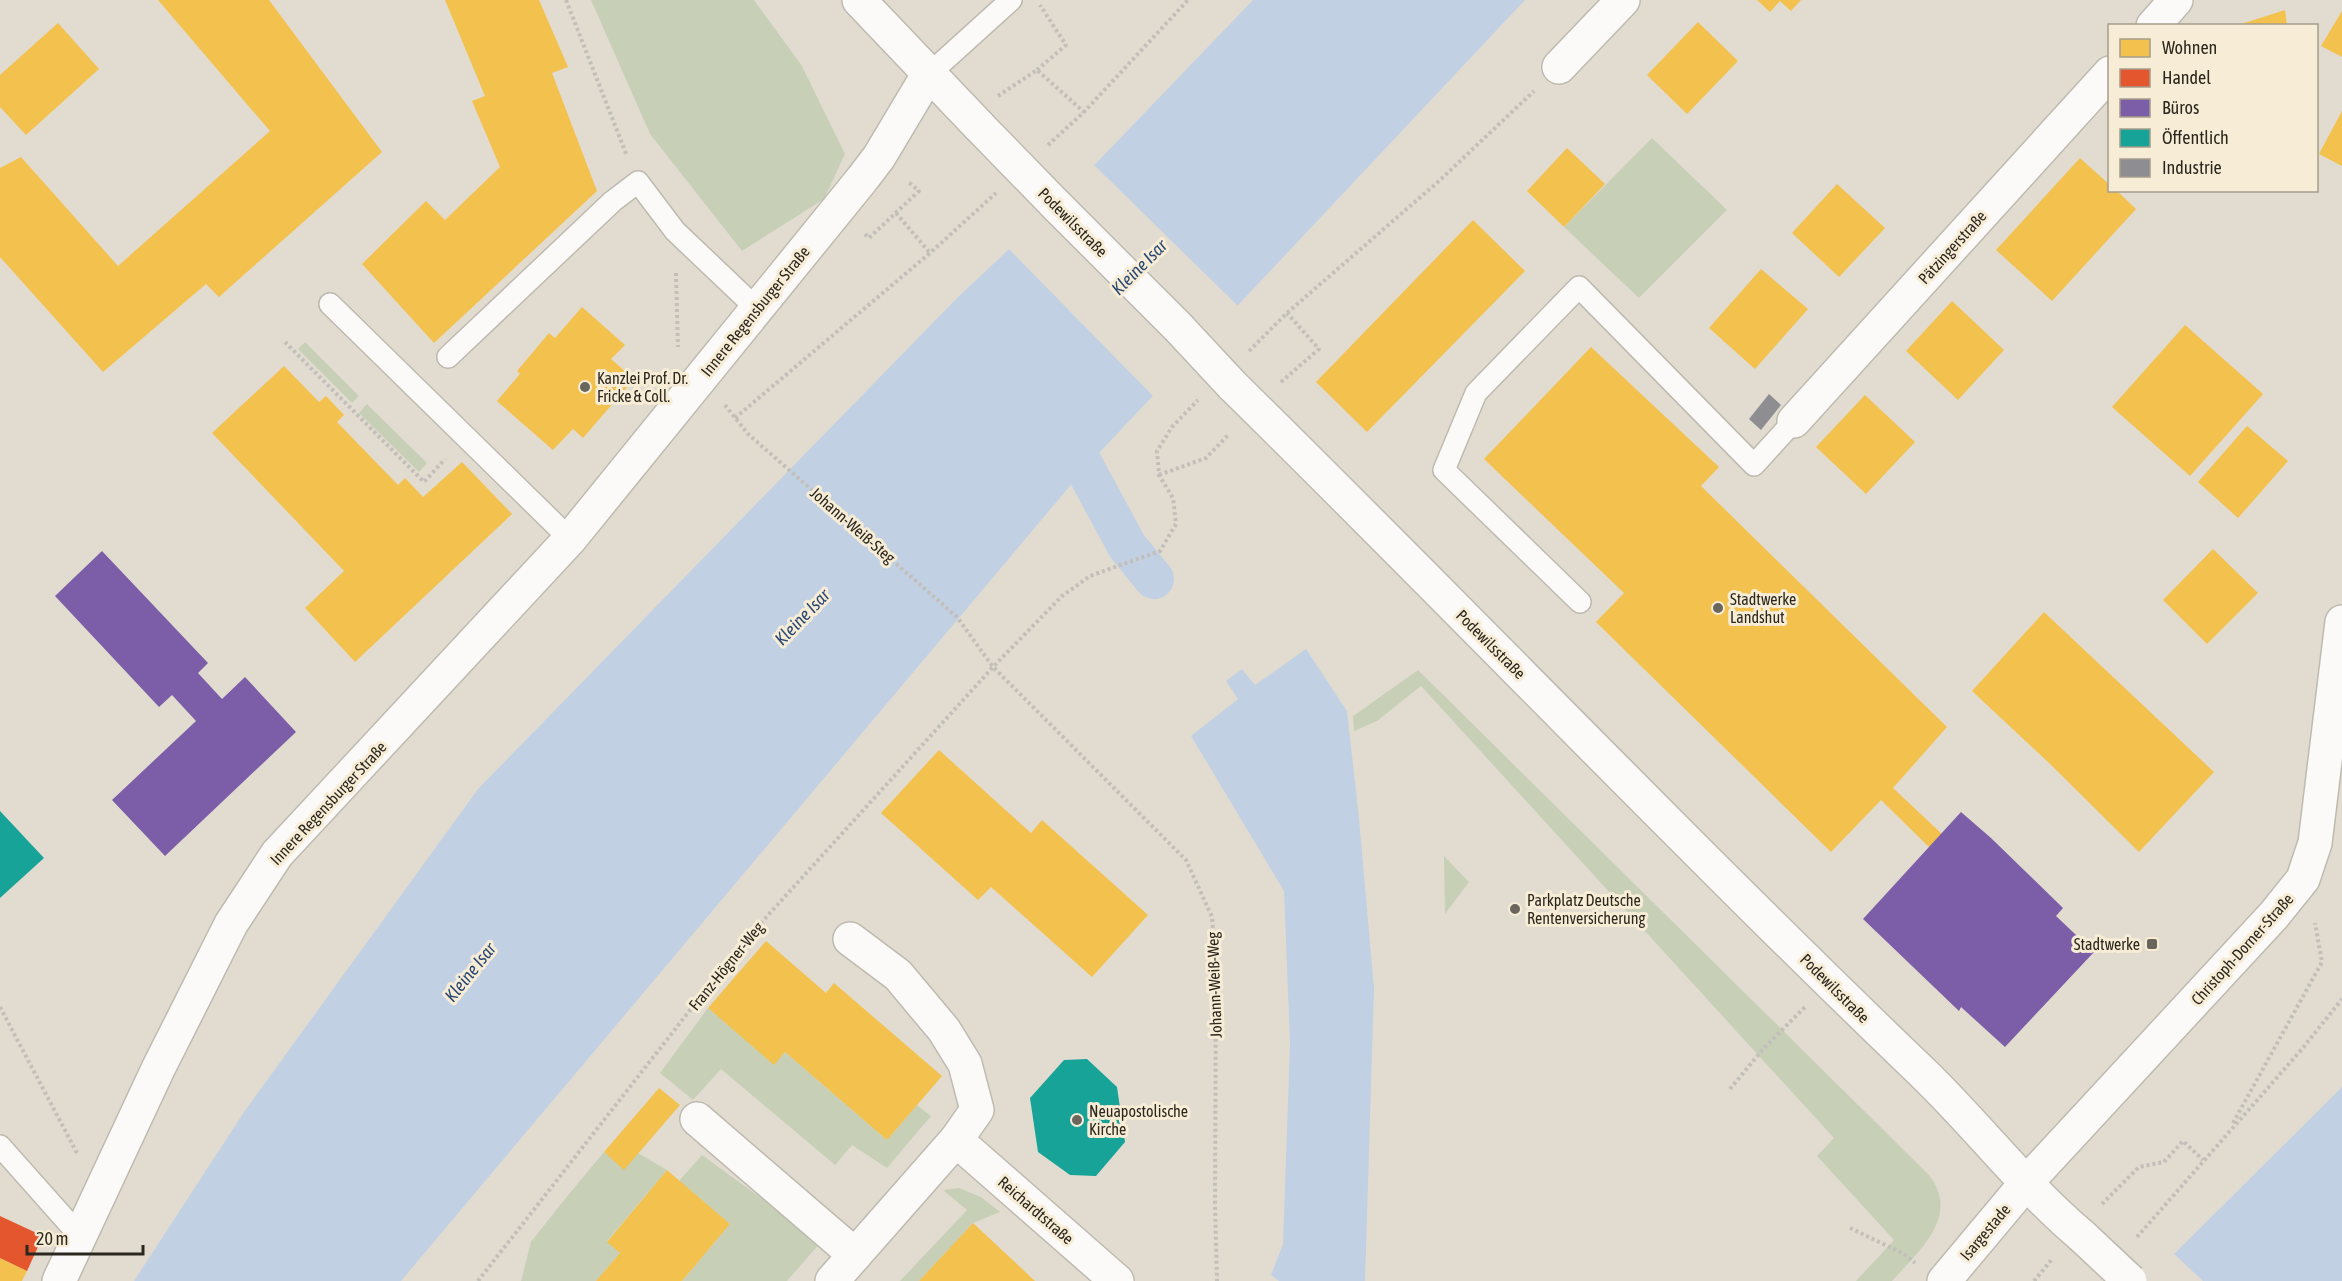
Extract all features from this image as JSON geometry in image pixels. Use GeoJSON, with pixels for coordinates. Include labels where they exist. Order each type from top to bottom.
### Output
{"type":"FeatureCollection","features":[{"type":"Feature","properties":{"kind":"street","name":"Podewilsstraße"},"geometry":{"type":"LineString","coordinates":[[859,0],[980,128],[1218,390],[1934,1084],[2026,1183],[2130,1281]]}},
{"type":"Feature","properties":{"kind":"street"},"geometry":{"type":"LineString","coordinates":[[1560,67],[1623,0]]}},
{"type":"Feature","properties":{"kind":"street"},"geometry":{"type":"LineString","coordinates":[[2155,24],[2176,0]]}},
{"type":"Feature","properties":{"kind":"street","name":"Innere Regensburger Straße"},"geometry":{"type":"LineString","coordinates":[[58,1281],[158,1069],[231,924],[277,854],[570,539],[868,171],[928,75]]}},
{"type":"Feature","properties":{"kind":"street","name":"Pätzingerstraße"},"geometry":{"type":"LineString","coordinates":[[1794,421],[2108,75]]}},
{"type":"Feature","properties":{"kind":"street","name":"Christoph-Dorner-Straße"},"geometry":{"type":"LineString","coordinates":[[2026,1183],[2292,896],[2303,879],[2315,843],[2342,622]]}},
{"type":"Feature","properties":{"kind":"street"},"geometry":{"type":"LineString","coordinates":[[832,1281],[956,1140],[977,1110],[965,1064],[944,1030],[898,975],[850,939]]}},
{"type":"Feature","properties":{"kind":"street"},"geometry":{"type":"LineString","coordinates":[[697,1119],[855,1255]]}},
{"type":"Feature","properties":{"kind":"street","name":"Reichardtstraße"},"geometry":{"type":"LineString","coordinates":[[956,1140],[1117,1281]]}},
{"type":"Feature","properties":{"kind":"street","name":"Isargestade"},"geometry":{"type":"LineString","coordinates":[[1932,1274],[2026,1183]]}},
{"type":"Feature","properties":{"kind":"lane"},"geometry":{"type":"LineString","coordinates":[[928,75],[1011,0]]}},
{"type":"Feature","properties":{"kind":"lane"},"geometry":{"type":"LineString","coordinates":[[448,357],[613,201],[638,182],[675,231],[756,308]]}},
{"type":"Feature","properties":{"kind":"lane"},"geometry":{"type":"LineString","coordinates":[[1580,602],[1444,470],[1476,393],[1579,287],[1754,465],[1794,421]]}},
{"type":"Feature","properties":{"kind":"lane"},"geometry":{"type":"LineString","coordinates":[[330,304],[570,539]]}},
{"type":"Feature","properties":{"kind":"lane"},"geometry":{"type":"LineString","coordinates":[[0,1146],[80,1236]]}},
{"type":"Feature","properties":{"kind":"path"},"geometry":{"type":"LineString","coordinates":[[566,0],[638,182]]}},
{"type":"Feature","properties":{"kind":"path"},"geometry":{"type":"LineString","coordinates":[[1020,83],[1066,45],[1036,0]]}},
{"type":"Feature","properties":{"kind":"path"},"geometry":{"type":"LineString","coordinates":[[1041,151],[1084,112],[1188,0]]}},
{"type":"Feature","properties":{"kind":"path"},"geometry":{"type":"LineString","coordinates":[[1246,354],[1287,313],[1439,181],[1560,67]]}},
{"type":"Feature","properties":{"kind":"path"},"geometry":{"type":"LineString","coordinates":[[1037,70],[1084,112]]}},
{"type":"Feature","properties":{"kind":"path"},"geometry":{"type":"LineString","coordinates":[[735,418],[930,253],[999,190]]}},
{"type":"Feature","properties":{"kind":"path"},"geometry":{"type":"LineString","coordinates":[[869,238],[919,191]]}},
{"type":"Feature","properties":{"kind":"path"},"geometry":{"type":"LineString","coordinates":[[897,213],[930,253]]}},
{"type":"Feature","properties":{"kind":"path"},"geometry":{"type":"LineString","coordinates":[[675,231],[678,353],[703,377]]}},
{"type":"Feature","properties":{"kind":"path"},"geometry":{"type":"LineString","coordinates":[[1287,313],[1319,349],[1290,374]]}},
{"type":"Feature","properties":{"kind":"path"},"geometry":{"type":"LineString","coordinates":[[285,342],[424,482],[466,436]]}},
{"type":"Feature","properties":{"kind":"path"},"geometry":{"type":"LineString","coordinates":[[1218,390],[1172,426],[1157,451],[1159,475],[1206,458],[1218,446]]}},
{"type":"Feature","properties":{"kind":"path","name":"Johann-Weiß-Steg"},"geometry":{"type":"LineString","coordinates":[[748,434],[957,617],[993,667]]}},
{"type":"Feature","properties":{"kind":"path","name":"Franz-Högner-Weg"},"geometry":{"type":"LineString","coordinates":[[478,1281],[741,945],[993,667],[1062,596],[1090,576],[1160,551],[1176,524],[1173,498],[1159,475]]}},
{"type":"Feature","properties":{"kind":"path","name":"Johann-Weiß-Weg"},"geometry":{"type":"LineString","coordinates":[[993,667],[1186,860],[1212,917],[1216,968],[1217,1281]]}},
{"type":"Feature","properties":{"kind":"path"},"geometry":{"type":"LineString","coordinates":[[2230,1129],[2322,962],[2316,923],[2292,896]]}},
{"type":"Feature","properties":{"kind":"path"},"geometry":{"type":"LineString","coordinates":[[1730,1089],[1764,1048],[1828,983]]}},
{"type":"Feature","properties":{"kind":"path"},"geometry":{"type":"LineString","coordinates":[[2137,1238],[2302,1049],[2342,999]]}},
{"type":"Feature","properties":{"kind":"path"},"geometry":{"type":"LineString","coordinates":[[0,1007],[99,1195]]}},
{"type":"Feature","properties":{"kind":"path"},"geometry":{"type":"LineString","coordinates":[[2079,1234],[2139,1167],[2164,1162],[2183,1141],[2204,1160]]}},
{"type":"Feature","properties":{"kind":"path"},"geometry":{"type":"LineString","coordinates":[[1850,1228],[1904,1254],[1932,1274]]}},
{"type":"Feature","properties":{"kind":"green space"},"geometry":{"type":"Polygon","coordinates":[[[591,0],[754,0],[802,66],[845,154],[824,199],[742,251],[650,134],[591,0]]]}},
{"type":"Feature","properties":{"kind":"green space"},"geometry":{"type":"Polygon","coordinates":[[[1652,138],[1727,210],[1639,298],[1564,227],[1652,138]]]}},
{"type":"Feature","properties":{"kind":"green space"},"geometry":{"type":"Polygon","coordinates":[[[305,342],[359,396],[352,403],[298,349],[305,342]]]}},
{"type":"Feature","properties":{"kind":"green space"},"geometry":{"type":"Polygon","coordinates":[[[367,404],[427,463],[419,472],[359,413],[367,404]]]}},
{"type":"Feature","properties":{"kind":"green space"},"geometry":{"type":"Polygon","coordinates":[[[1418,670],[1929,1175],[1938,1190],[1941,1205],[1938,1219],[1924,1245],[1892,1281],[1856,1281],[1894,1240],[1817,1156],[1834,1138],[1421,686],[1377,721],[1354,731],[1353,716],[1418,670]]]}},
{"type":"Feature","properties":{"kind":"green space"},"geometry":{"type":"Polygon","coordinates":[[[1444,856],[1469,882],[1445,914],[1444,856]]]}},
{"type":"Feature","properties":{"kind":"green space"},"geometry":{"type":"Polygon","coordinates":[[[708,1008],[774,1064],[785,1052],[887,1140],[917,1105],[931,1116],[887,1168],[852,1145],[835,1165],[721,1069],[693,1100],[660,1073],[708,1008]]]}},
{"type":"Feature","properties":{"kind":"green space"},"geometry":{"type":"Polygon","coordinates":[[[604,1152],[624,1169],[638,1153],[667,1170],[607,1241],[620,1253],[596,1281],[521,1281],[531,1242],[604,1152]]]}},
{"type":"Feature","properties":{"kind":"green space"},"geometry":{"type":"Polygon","coordinates":[[[702,1155],[821,1242],[787,1281],[682,1281],[730,1224],[679,1181],[702,1155]]]}},
{"type":"Feature","properties":{"kind":"green space"},"geometry":{"type":"Polygon","coordinates":[[[959,1188],[981,1197],[1000,1212],[973,1223],[919,1281],[900,1281],[967,1210],[943,1190],[959,1188]]]}},
{"type":"Feature","properties":{"kind":"water","name":"Kleine Isar"},"geometry":{"type":"Polygon","coordinates":[[[1253,0],[1525,0],[1085,468],[401,1281],[134,1281],[244,1112],[478,789],[958,297],[1056,205],[1253,0]]]}},
{"type":"Feature","properties":{"kind":"water"},"geometry":{"type":"Polygon","coordinates":[[[1306,649],[1347,711],[1359,818],[1374,989],[1365,1281],[1279,1281],[1271,1275],[1283,1244],[1290,1043],[1284,891],[1191,736],[1238,699],[1226,681],[1242,669],[1255,685],[1306,649]]]}},
{"type":"Feature","properties":{"kind":"water"},"geometry":{"type":"Polygon","coordinates":[[[2342,1087],[2342,1281],[2149,1281],[2174,1254],[2342,1087]]]}},
{"type":"Feature","properties":{"kind":"pier"},"geometry":{"type":"Polygon","coordinates":[[[1092,163],[1240,308],[1155,398],[1007,247],[1092,163]]]}},
{"type":"Feature","properties":{"kind":"pier"},"geometry":{"type":"Polygon","coordinates":[[[2172,1252],[2203,1281],[2146,1281],[2172,1252]]]}},
{"type":"Feature","properties":{"kind":"building: Wohnen"},"geometry":{"type":"Polygon","coordinates":[[[158,0],[269,0],[382,152],[219,297],[206,284],[103,372],[0,257],[0,168],[21,157],[118,266],[270,131],[158,0]]]}},
{"type":"Feature","properties":{"kind":"building: Wohnen"},"geometry":{"type":"Polygon","coordinates":[[[445,0],[539,0],[568,67],[552,73],[597,191],[434,343],[362,264],[426,201],[445,220],[500,167],[472,101],[485,96],[445,0]]]}},
{"type":"Feature","properties":{"kind":"building: Wohnen"},"geometry":{"type":"Polygon","coordinates":[[[1757,0],[1801,0],[1791,11],[1780,1],[1770,12],[1757,0]]]}},
{"type":"Feature","properties":{"kind":"building: Wohnen"},"geometry":{"type":"Polygon","coordinates":[[[2285,10],[2287,24],[2241,24],[2285,10]]]}},
{"type":"Feature","properties":{"kind":"building: Wohnen"},"geometry":{"type":"Polygon","coordinates":[[[2342,11],[2342,57],[2321,46],[2342,11]]]}},
{"type":"Feature","properties":{"kind":"building: Wohnen"},"geometry":{"type":"Polygon","coordinates":[[[1698,22],[1738,61],[1687,114],[1647,75],[1698,22]]]}},
{"type":"Feature","properties":{"kind":"building: Wohnen"},"geometry":{"type":"Polygon","coordinates":[[[58,23],[99,69],[26,135],[0,107],[0,75],[58,23]]]}},
{"type":"Feature","properties":{"kind":"building: Wohnen"},"geometry":{"type":"Polygon","coordinates":[[[2342,111],[2342,166],[2319,154],[2342,111]]]}},
{"type":"Feature","properties":{"kind":"building: Wohnen"},"geometry":{"type":"Polygon","coordinates":[[[1567,148],[1605,184],[1564,227],[1527,191],[1567,148]]]}},
{"type":"Feature","properties":{"kind":"building: Wohnen"},"geometry":{"type":"Polygon","coordinates":[[[2080,158],[2108,183],[2108,192],[2118,192],[2136,209],[2052,301],[1996,250],[2080,158]]]}},
{"type":"Feature","properties":{"kind":"building: Wohnen"},"geometry":{"type":"Polygon","coordinates":[[[1837,184],[1885,228],[1839,277],[1792,233],[1837,184]]]}},
{"type":"Feature","properties":{"kind":"building: Wohnen"},"geometry":{"type":"Polygon","coordinates":[[[1473,220],[1525,271],[1367,432],[1316,382],[1473,220]]]}},
{"type":"Feature","properties":{"kind":"building: Wohnen"},"geometry":{"type":"Polygon","coordinates":[[[1761,269],[1808,309],[1755,369],[1709,328],[1761,269]]]}},
{"type":"Feature","properties":{"kind":"building: Wohnen"},"geometry":{"type":"Polygon","coordinates":[[[1952,301],[2004,350],[1958,400],[1906,351],[1952,301]]]}},
{"type":"Feature","properties":{"kind":"building: Wohnen"},"geometry":{"type":"Polygon","coordinates":[[[582,307],[625,345],[611,359],[634,379],[583,438],[573,429],[553,450],[497,401],[520,374],[517,371],[549,333],[555,338],[582,307]]]}},
{"type":"Feature","properties":{"kind":"building: Wohnen"},"geometry":{"type":"Polygon","coordinates":[[[2185,325],[2263,394],[2190,476],[2112,407],[2185,325]]]}},
{"type":"Feature","properties":{"kind":"building: Wohnen","name":"Stadtwerke Landshut"},"geometry":{"type":"Polygon","coordinates":[[[1591,347],[1719,467],[1701,486],[1947,727],[1893,788],[1942,834],[1929,847],[1881,800],[1831,852],[1596,622],[1624,593],[1484,459],[1591,347]]]}},
{"type":"Feature","properties":{"kind":"building: Wohnen"},"geometry":{"type":"Polygon","coordinates":[[[284,366],[319,402],[326,396],[344,415],[337,422],[398,485],[405,478],[423,497],[462,462],[512,514],[355,662],[305,608],[344,571],[212,433],[284,366]]]}},
{"type":"Feature","properties":{"kind":"building: Wohnen"},"geometry":{"type":"Polygon","coordinates":[[[1865,395],[1915,442],[1866,494],[1816,447],[1865,395]]]}},
{"type":"Feature","properties":{"kind":"building: Wohnen"},"geometry":{"type":"Polygon","coordinates":[[[2247,426],[2288,461],[2238,518],[2198,482],[2247,426]]]}},
{"type":"Feature","properties":{"kind":"building: Wohnen"},"geometry":{"type":"Polygon","coordinates":[[[2213,549],[2258,593],[2207,644],[2163,600],[2213,549]]]}},
{"type":"Feature","properties":{"kind":"building: Wohnen"},"geometry":{"type":"Polygon","coordinates":[[[2044,612],[2214,772],[2139,852],[1972,691],[2044,612]]]}},
{"type":"Feature","properties":{"kind":"building: Wohnen"},"geometry":{"type":"Polygon","coordinates":[[[939,750],[1031,833],[1042,820],[1148,915],[1092,977],[991,887],[978,900],[881,813],[939,750]]]}},
{"type":"Feature","properties":{"kind":"building: Wohnen"},"geometry":{"type":"Polygon","coordinates":[[[766,941],[826,993],[834,983],[942,1076],[887,1140],[785,1052],[774,1065],[708,1008],[766,941]]]}},
{"type":"Feature","properties":{"kind":"building: Wohnen"},"geometry":{"type":"Polygon","coordinates":[[[659,1088],[680,1105],[624,1170],[604,1152],[659,1088]]]}},
{"type":"Feature","properties":{"kind":"building: Wohnen"},"geometry":{"type":"Polygon","coordinates":[[[667,1170],[730,1224],[682,1281],[596,1281],[620,1253],[607,1242],[667,1170]]]}},
{"type":"Feature","properties":{"kind":"building: Wohnen"},"geometry":{"type":"Polygon","coordinates":[[[973,1223],[1035,1281],[919,1281],[973,1223]]]}},
{"type":"Feature","properties":{"kind":"building: Wohnen"},"geometry":{"type":"Polygon","coordinates":[[[0,1258],[27,1271],[22,1281],[0,1281],[0,1258]]]}},
{"type":"Feature","properties":{"kind":"building: Handel"},"geometry":{"type":"Polygon","coordinates":[[[0,1216],[43,1236],[27,1271],[0,1258],[0,1216]]]}},
{"type":"Feature","properties":{"kind":"building: Büros"},"geometry":{"type":"Polygon","coordinates":[[[102,551],[208,663],[198,673],[222,699],[245,677],[296,732],[165,856],[112,800],[196,721],[172,695],[159,707],[55,596],[102,551]]]}},
{"type":"Feature","properties":{"kind":"building: Büros"},"geometry":{"type":"Polygon","coordinates":[[[1961,812],[2063,908],[2056,916],[2094,952],[2005,1047],[1961,1007],[1959,1011],[1863,919],[1961,812]]]}},
{"type":"Feature","properties":{"kind":"building: Öffentlich"},"geometry":{"type":"Polygon","coordinates":[[[0,811],[44,858],[0,898],[0,811]]]}},
{"type":"Feature","properties":{"kind":"building: Öffentlich","name":"Neuapostolische Kirche"},"geometry":{"type":"Polygon","coordinates":[[[1087,1059],[1117,1087],[1125,1142],[1096,1176],[1070,1175],[1038,1152],[1030,1098],[1064,1060],[1087,1059]]]}},
{"type":"Feature","properties":{"kind":"building: Industrie"},"geometry":{"type":"Polygon","coordinates":[[[1769,394],[1781,405],[1761,430],[1749,419],[1769,394]]]}},
{"type":"Feature","properties":{"kind":"waterway"},"geometry":{"type":"LineString","coordinates":[[1059,420],[1127,546],[1154,579]]}},
{"type":"Feature","properties":{"kind":"place","name":"Kanzlei Prof. Dr. Fricke & Coll."},"geometry":{"type":"Point","coordinates":[585,387]}},
{"type":"Feature","properties":{"kind":"place","name":"Stadtwerke Landshut"},"geometry":{"type":"Point","coordinates":[1718,608]}},
{"type":"Feature","properties":{"kind":"place","name":"Parkplatz Deutsche Rentenversicherung"},"geometry":{"type":"Point","coordinates":[1515,909]}},
{"type":"Feature","properties":{"kind":"place","name":"Stadtwerke"},"geometry":{"type":"Point","coordinates":[2152,944]}},
{"type":"Feature","properties":{"kind":"place","name":"Neuapostolische Kirche"},"geometry":{"type":"Point","coordinates":[1077,1120]}}]}
